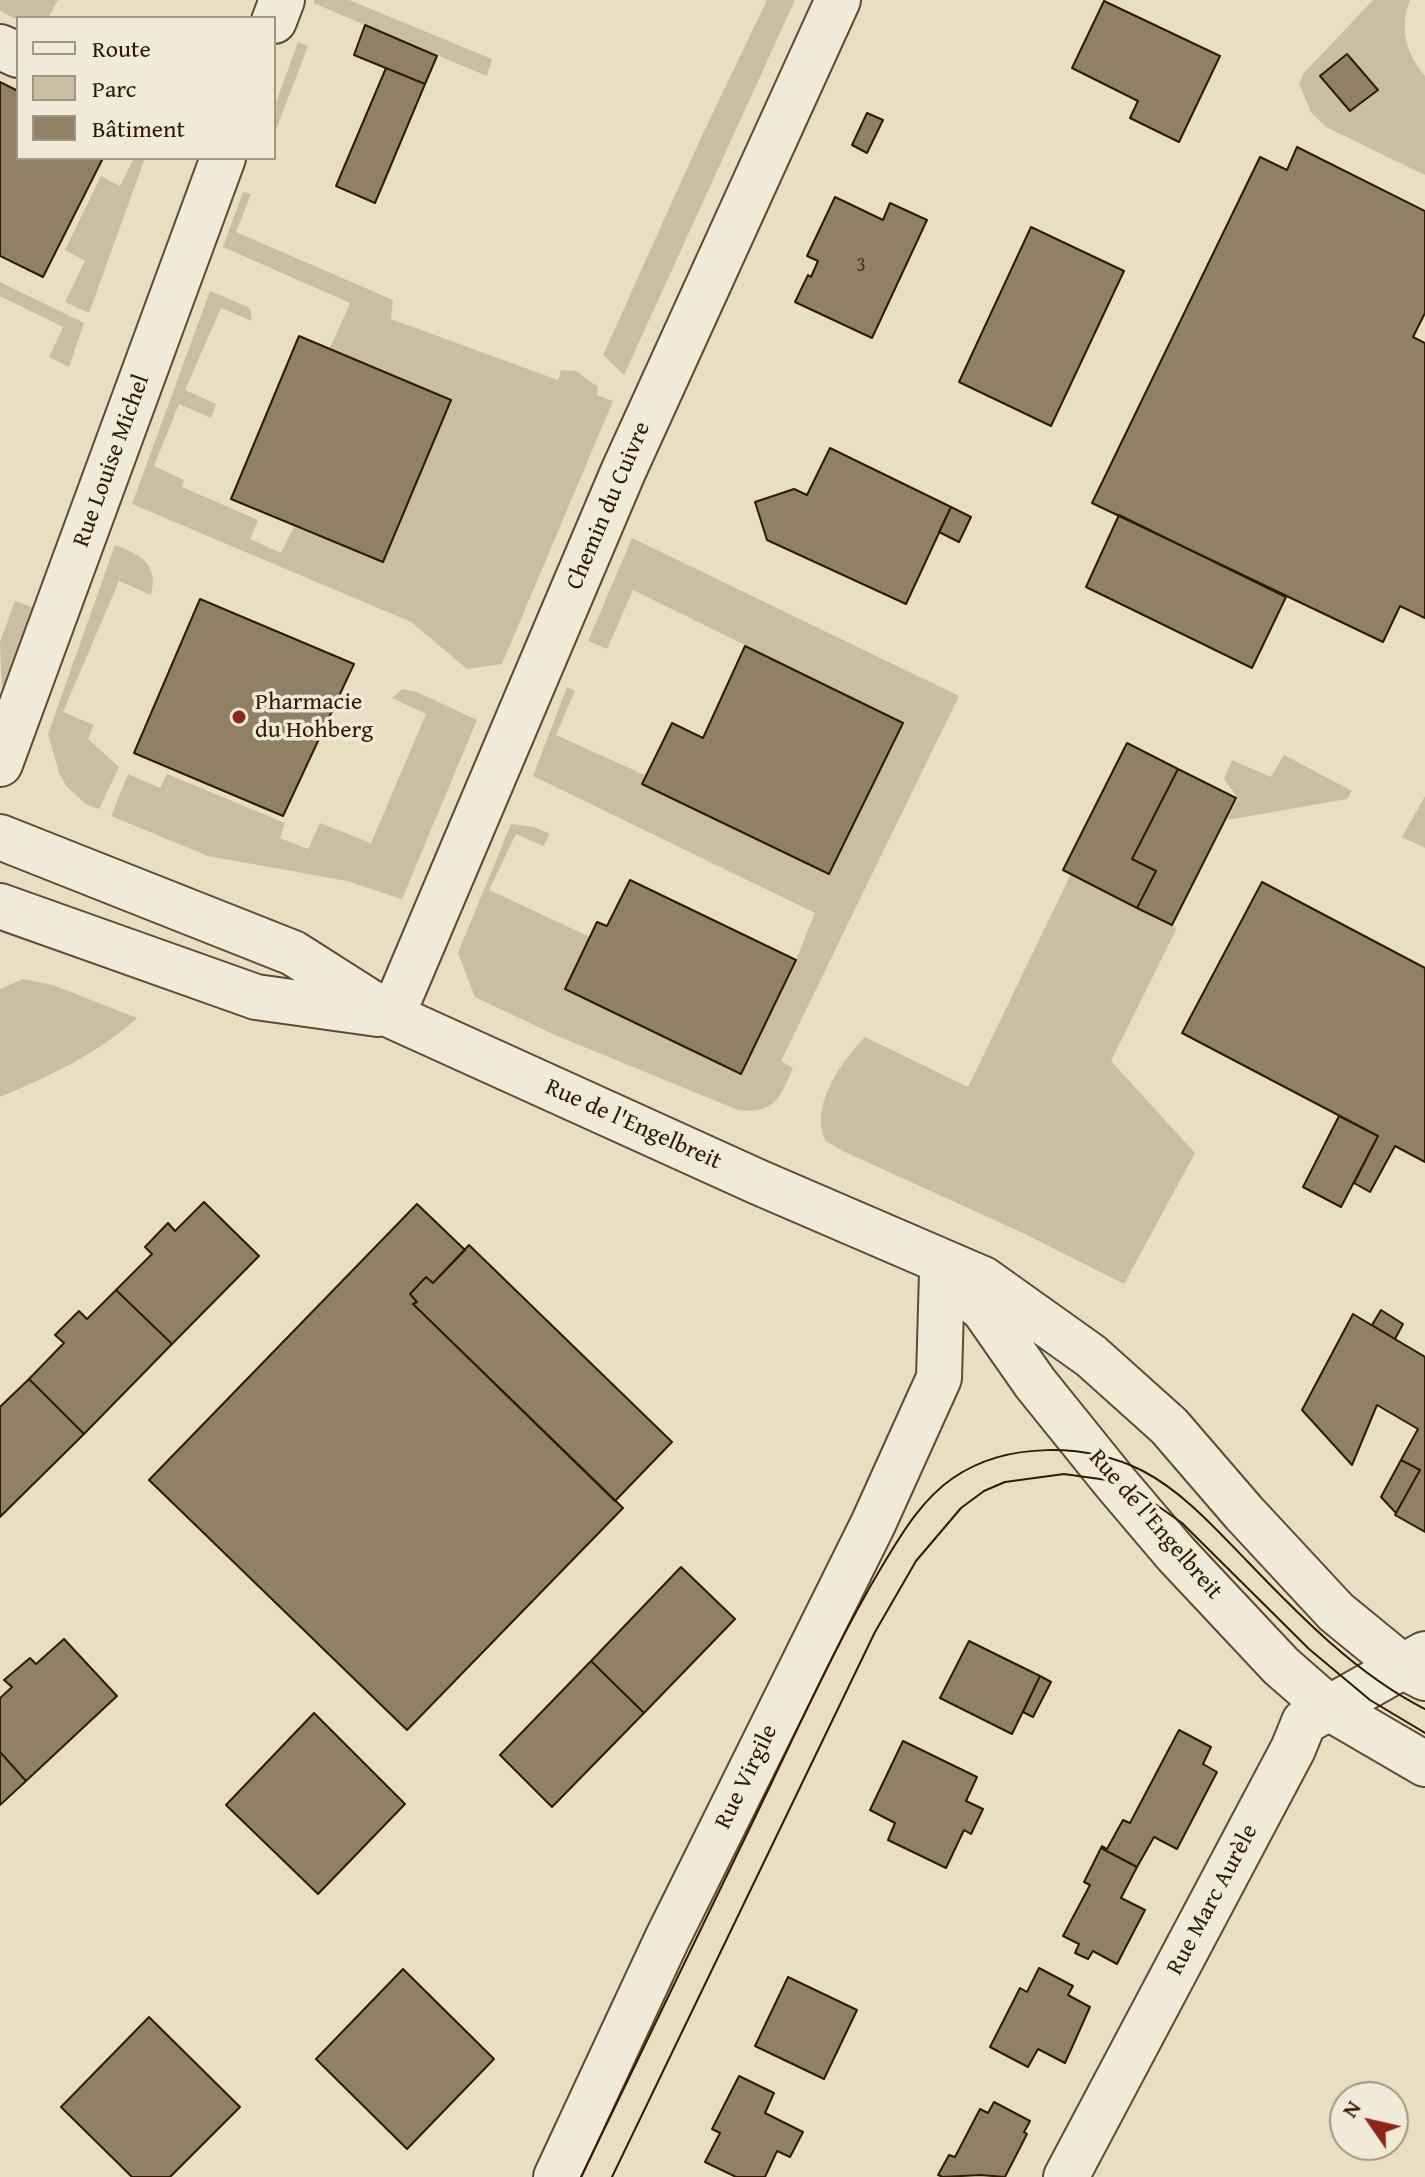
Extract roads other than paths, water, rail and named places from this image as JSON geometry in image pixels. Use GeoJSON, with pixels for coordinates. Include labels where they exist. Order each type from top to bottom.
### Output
{"type":"FeatureCollection","features":[{"type":"Feature","properties":{"kind":"street","name":"Chemin du Cuivre"},"geometry":{"type":"LineString","coordinates":[[392,1016],[635,445],[838,0]]}},
{"type":"Feature","properties":{"kind":"street","name":"Rue Louise Michel"},"geometry":{"type":"LineString","coordinates":[[0,764],[222,160]]}},
{"type":"Feature","properties":{"kind":"street","name":"Rue de l'Engelbreit"},"geometry":{"type":"LineString","coordinates":[[0,837],[293,953],[392,1016],[930,1262],[984,1310],[1006,1312],[1091,1356],[1169,1426],[1336,1612],[1417,1666]]}},
{"type":"Feature","properties":{"kind":"street","name":"Rue de l'Engelbreit"},"geometry":{"type":"LineString","coordinates":[[0,906],[256,997],[392,1016]]}},
{"type":"Feature","properties":{"kind":"street","name":"Rue Virgile"},"geometry":{"type":"LineString","coordinates":[[930,1262],[939,1378]]}},
{"type":"Feature","properties":{"kind":"street","name":"Rue de l'Engelbreit"},"geometry":{"type":"LineString","coordinates":[[1006,1312],[1035,1383],[1176,1554],[1281,1666],[1329,1708],[1425,1764]]}},
{"type":"Feature","properties":{"kind":"street","name":"Rue Virgile"},"geometry":{"type":"LineString","coordinates":[[556,2177],[667,1939],[873,1524],[939,1378],[971,1334],[1006,1312]]}},
{"type":"Feature","properties":{"kind":"street","name":"Rue Marc Aurèle"},"geometry":{"type":"LineString","coordinates":[[1066,2177],[1304,1722],[1417,1666]]}},
{"type":"Feature","properties":{"kind":"tram line"},"geometry":{"type":"LineString","coordinates":[[581,2177],[811,1700],[866,1594],[921,1507],[953,1478],[974,1466],[998,1457],[1047,1450],[1097,1455],[1143,1471],[1172,1489],[1198,1512],[1330,1642],[1376,1679],[1425,1709]]}},
{"type":"Feature","properties":{"kind":"tram line"},"geometry":{"type":"LineString","coordinates":[[612,2177],[875,1632],[916,1561],[961,1508],[984,1491],[1005,1482],[1064,1474],[1114,1481],[1141,1494],[1182,1523],[1309,1649],[1370,1700],[1425,1733]]}},
{"type":"Feature","properties":{"kind":"place","name":"Pharmacie du Hohberg"},"geometry":{"type":"Point","coordinates":[239,717]}}]}
